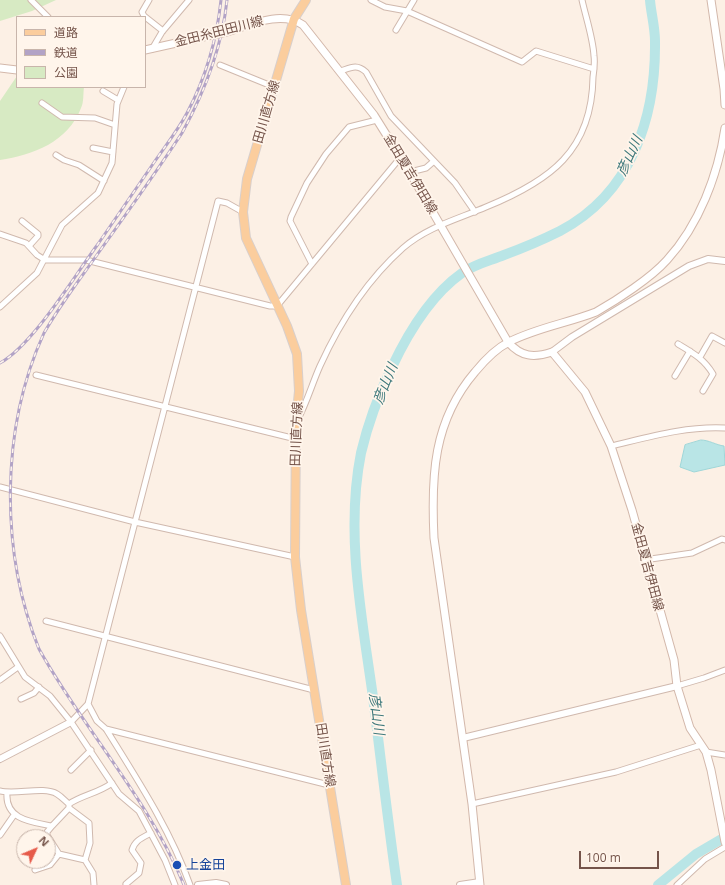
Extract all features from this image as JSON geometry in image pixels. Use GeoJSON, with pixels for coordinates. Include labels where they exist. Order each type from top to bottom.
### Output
{"type":"FeatureCollection","features":[{"type":"Feature","properties":{"kind":"main road","name":"田川直方線"},"geometry":{"type":"LineString","coordinates":[[306,0],[294,19],[247,179],[243,212],[246,238],[277,306],[288,326],[297,354],[299,391],[296,422],[295,557],[301,610],[346,885]]}},
{"type":"Feature","properties":{"kind":"main road"},"geometry":{"type":"LineString","coordinates":[[711,0],[725,105]]}},
{"type":"Feature","properties":{"kind":"main road","name":"金田糸田田川線"},"geometry":{"type":"LineString","coordinates":[[148,50],[227,32],[272,19],[294,19]]}},
{"type":"Feature","properties":{"kind":"main road","name":"金田夏吉伊田線"},"geometry":{"type":"LineString","coordinates":[[294,19],[303,25],[341,71],[377,120],[410,172],[506,339],[514,350],[532,357],[552,352],[585,392],[611,446],[632,510],[644,560],[674,660],[677,686],[690,728],[706,752],[724,838]]}},
{"type":"Feature","properties":{"kind":"main road"},"geometry":{"type":"LineString","coordinates":[[0,68],[16,70]]}},
{"type":"Feature","properties":{"kind":"main road"},"geometry":{"type":"LineString","coordinates":[[477,884],[472,804],[434,538],[432,497],[434,460],[442,426],[456,397],[481,364],[506,339],[596,312],[656,271],[667,260],[687,232],[704,202],[718,165],[725,128]]}},
{"type":"Feature","properties":{"kind":"street"},"geometry":{"type":"LineString","coordinates":[[31,0],[47,16]]}},
{"type":"Feature","properties":{"kind":"street"},"geometry":{"type":"LineString","coordinates":[[144,16],[142,12],[149,0]]}},
{"type":"Feature","properties":{"kind":"street"},"geometry":{"type":"LineString","coordinates":[[148,50],[189,0]]}},
{"type":"Feature","properties":{"kind":"street"},"geometry":{"type":"LineString","coordinates":[[371,0],[385,7],[408,11],[522,62],[536,51],[594,69]]}},
{"type":"Feature","properties":{"kind":"street"},"geometry":{"type":"LineString","coordinates":[[396,30],[414,0]]}},
{"type":"Feature","properties":{"kind":"street"},"geometry":{"type":"LineString","coordinates":[[296,422],[304,408],[320,367],[348,312],[370,282],[404,247],[441,227],[501,201],[544,177],[556,169],[578,142],[590,111],[594,69],[594,56],[582,0]]}},
{"type":"Feature","properties":{"kind":"street"},"geometry":{"type":"LineString","coordinates":[[146,18],[163,31]]}},
{"type":"Feature","properties":{"kind":"street"},"geometry":{"type":"LineString","coordinates":[[220,65],[274,87]]}},
{"type":"Feature","properties":{"kind":"street"},"geometry":{"type":"LineString","coordinates":[[341,71],[355,66],[363,70],[370,77],[391,116],[455,183],[475,212]]}},
{"type":"Feature","properties":{"kind":"street"},"geometry":{"type":"LineString","coordinates":[[0,307],[37,273],[62,225],[94,197],[104,181],[111,168],[118,100],[124,88]]}},
{"type":"Feature","properties":{"kind":"street"},"geometry":{"type":"LineString","coordinates":[[103,91],[118,100]]}},
{"type":"Feature","properties":{"kind":"street"},"geometry":{"type":"LineString","coordinates":[[42,103],[62,117],[95,118],[115,125]]}},
{"type":"Feature","properties":{"kind":"street"},"geometry":{"type":"LineString","coordinates":[[312,264],[290,221],[291,217],[307,183],[326,154],[349,127],[377,120]]}},
{"type":"Feature","properties":{"kind":"street"},"geometry":{"type":"LineString","coordinates":[[93,148],[113,152]]}},
{"type":"Feature","properties":{"kind":"street"},"geometry":{"type":"LineString","coordinates":[[56,155],[64,160],[79,165],[104,181]]}},
{"type":"Feature","properties":{"kind":"street"},"geometry":{"type":"LineString","coordinates":[[0,234],[20,239],[45,260],[86,260],[195,288],[270,306],[277,306],[335,234],[400,158]]}},
{"type":"Feature","properties":{"kind":"street"},"geometry":{"type":"LineString","coordinates":[[410,172],[426,168],[434,161]]}},
{"type":"Feature","properties":{"kind":"street"},"geometry":{"type":"LineString","coordinates":[[0,759],[71,722],[88,704],[218,201],[227,203],[243,212]]}},
{"type":"Feature","properties":{"kind":"street"},"geometry":{"type":"LineString","coordinates":[[22,221],[26,227],[38,234],[29,246]]}},
{"type":"Feature","properties":{"kind":"street"},"geometry":{"type":"LineString","coordinates":[[552,352],[572,337],[689,266],[708,259],[725,261]]}},
{"type":"Feature","properties":{"kind":"street"},"geometry":{"type":"LineString","coordinates":[[700,357],[712,336],[724,342]]}},
{"type":"Feature","properties":{"kind":"street"},"geometry":{"type":"LineString","coordinates":[[678,344],[700,357],[713,374],[703,391]]}},
{"type":"Feature","properties":{"kind":"street"},"geometry":{"type":"LineString","coordinates":[[675,376],[690,351]]}},
{"type":"Feature","properties":{"kind":"street"},"geometry":{"type":"LineString","coordinates":[[36,375],[296,439]]}},
{"type":"Feature","properties":{"kind":"street"},"geometry":{"type":"LineString","coordinates":[[611,446],[687,428],[703,426],[725,428]]}},
{"type":"Feature","properties":{"kind":"street"},"geometry":{"type":"LineString","coordinates":[[0,487],[135,522],[295,557]]}},
{"type":"Feature","properties":{"kind":"street"},"geometry":{"type":"LineString","coordinates":[[644,560],[692,553],[722,539],[725,540]]}},
{"type":"Feature","properties":{"kind":"street"},"geometry":{"type":"LineString","coordinates":[[46,621],[314,690]]}},
{"type":"Feature","properties":{"kind":"street"},"geometry":{"type":"LineString","coordinates":[[0,636],[25,677],[50,696],[91,750],[119,794],[139,811],[165,860],[175,885]]}},
{"type":"Feature","properties":{"kind":"street"},"geometry":{"type":"LineString","coordinates":[[0,680],[18,667]]}},
{"type":"Feature","properties":{"kind":"street"},"geometry":{"type":"LineString","coordinates":[[463,738],[677,686],[725,670]]}},
{"type":"Feature","properties":{"kind":"street"},"geometry":{"type":"LineString","coordinates":[[21,699],[34,693],[39,688]]}},
{"type":"Feature","properties":{"kind":"street"},"geometry":{"type":"LineString","coordinates":[[88,704],[97,721],[106,729],[150,801],[181,860],[190,885]]}},
{"type":"Feature","properties":{"kind":"street"},"geometry":{"type":"LineString","coordinates":[[106,729],[329,785]]}},
{"type":"Feature","properties":{"kind":"street"},"geometry":{"type":"LineString","coordinates":[[472,804],[616,772],[701,745]]}},
{"type":"Feature","properties":{"kind":"street"},"geometry":{"type":"LineString","coordinates":[[71,770],[91,750]]}},
{"type":"Feature","properties":{"kind":"street"},"geometry":{"type":"LineString","coordinates":[[706,752],[725,755]]}},
{"type":"Feature","properties":{"kind":"street"},"geometry":{"type":"LineString","coordinates":[[94,885],[94,873],[85,860],[59,854],[47,835],[47,832],[69,806],[78,798],[102,790],[112,783]]}},
{"type":"Feature","properties":{"kind":"street"},"geometry":{"type":"LineString","coordinates":[[0,792],[7,793],[37,790],[56,793],[89,823],[90,843],[85,860]]}},
{"type":"Feature","properties":{"kind":"street"},"geometry":{"type":"LineString","coordinates":[[7,793],[7,798],[14,815],[27,821],[52,826]]}},
{"type":"Feature","properties":{"kind":"street"},"geometry":{"type":"LineString","coordinates":[[0,835],[14,815]]}},
{"type":"Feature","properties":{"kind":"street"},"geometry":{"type":"LineString","coordinates":[[126,884],[139,873],[142,863],[132,850],[134,845],[137,840],[151,833]]}},
{"type":"Feature","properties":{"kind":"street"},"geometry":{"type":"LineString","coordinates":[[677,885],[705,859],[725,847]]}},
{"type":"Feature","properties":{"kind":"street"},"geometry":{"type":"LineString","coordinates":[[35,870],[50,865],[59,854]]}},
{"type":"Feature","properties":{"kind":"street"},"geometry":{"type":"LineString","coordinates":[[198,885],[216,883],[226,885]]}},
{"type":"Feature","properties":{"kind":"street"},"geometry":{"type":"LineString","coordinates":[[460,885],[477,884]]}},
{"type":"Feature","properties":{"kind":"green space"},"geometry":{"type":"Polygon","coordinates":[[[0,0],[56,0],[32,11],[0,21],[0,0]]]}},
{"type":"Feature","properties":{"kind":"green space"},"geometry":{"type":"Polygon","coordinates":[[[16,77],[16,88],[84,88],[83,103],[75,120],[68,130],[48,145],[37,150],[25,155],[0,160],[0,101],[16,77]]]}},
{"type":"Feature","properties":{"kind":"water"},"geometry":{"type":"Polygon","coordinates":[[[701,440],[724,446],[725,465],[694,472],[680,467],[685,445],[701,440]]]}},
{"type":"Feature","properties":{"kind":"waterway","name":"彦山川"},"geometry":{"type":"LineString","coordinates":[[397,885],[360,606],[355,545],[356,483],[361,453],[370,420],[387,377],[405,341],[430,303],[440,292],[467,270],[546,238],[585,215],[605,196],[622,174],[635,150],[651,97],[655,41],[650,0]]}},
{"type":"Feature","properties":{"kind":"waterway"},"geometry":{"type":"LineString","coordinates":[[658,885],[696,854],[725,837]]}},
{"type":"Feature","properties":{"kind":"railway"},"geometry":{"type":"LineString","coordinates":[[0,363],[13,354],[26,341],[53,308],[183,119],[205,72],[217,29],[221,0]]}},
{"type":"Feature","properties":{"kind":"railway"},"geometry":{"type":"LineString","coordinates":[[184,885],[169,853],[134,793],[76,708],[39,649],[26,612],[17,572],[12,532],[10,491],[13,450],[19,409],[30,370],[44,333],[63,302],[182,133],[205,85],[217,52],[225,18],[227,0]]}},
{"type":"Feature","properties":{"kind":"place","name":"上金田"},"geometry":{"type":"Point","coordinates":[177,865]}}]}
